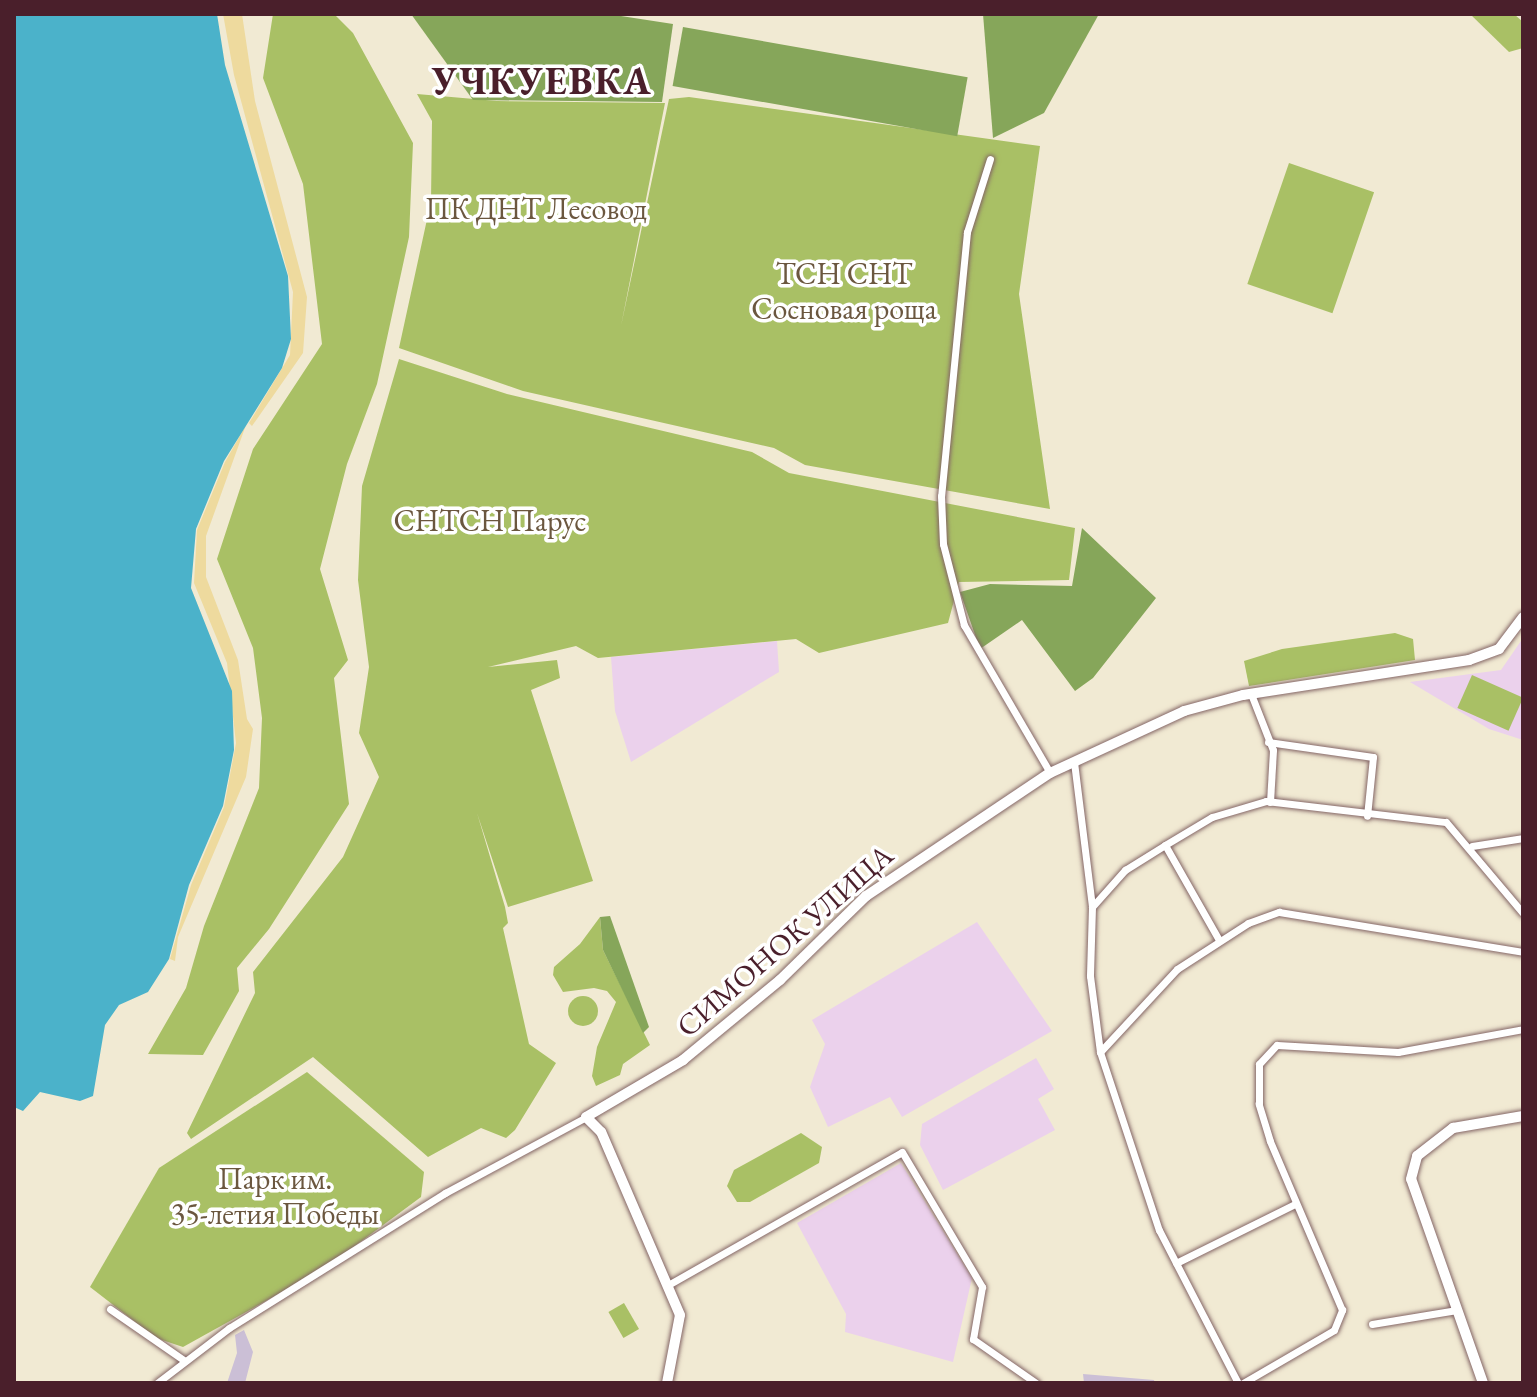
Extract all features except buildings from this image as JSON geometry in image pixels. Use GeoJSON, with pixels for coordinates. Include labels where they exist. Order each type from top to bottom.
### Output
{"type":"FeatureCollection","features":[{"type":"Feature","properties":{"kind":"street"},"geometry":{"type":"LineString","coordinates":[[990,159],[967,232],[941,496],[943,544],[964,625],[1050,773]]}},
{"type":"Feature","properties":{"kind":"street","name":"СИМОНОК УЛИЦА"},"geometry":{"type":"LineString","coordinates":[[157,1383],[185,1361],[453,1188],[673,1067],[780,980],[866,896],[1050,773],[1184,711],[1251,694],[1469,660],[1499,649],[1523,617]]}},
{"type":"Feature","properties":{"kind":"street"},"geometry":{"type":"LineString","coordinates":[[1251,694],[1273,750],[1270,802]]}},
{"type":"Feature","properties":{"kind":"street"},"geometry":{"type":"LineString","coordinates":[[1268,742],[1373,757],[1367,816]]}},
{"type":"Feature","properties":{"kind":"street"},"geometry":{"type":"LineString","coordinates":[[1074,762],[1092,907],[1090,976],[1100,1052],[1156,1222],[1240,1383],[1334,1330],[1342,1310],[1295,1204],[1259,1104],[1259,1064],[1277,1045],[1398,1052],[1523,1029]]}},
{"type":"Feature","properties":{"kind":"street"},"geometry":{"type":"LineString","coordinates":[[1092,907],[1125,870],[1212,817],[1270,802],[1367,816],[1446,822],[1472,846],[1523,913]]}},
{"type":"Feature","properties":{"kind":"street"},"geometry":{"type":"LineString","coordinates":[[1472,846],[1523,838]]}},
{"type":"Feature","properties":{"kind":"street"},"geometry":{"type":"LineString","coordinates":[[1165,845],[1219,940]]}},
{"type":"Feature","properties":{"kind":"street"},"geometry":{"type":"LineString","coordinates":[[1100,1052],[1177,969],[1219,940],[1279,912],[1523,952]]}},
{"type":"Feature","properties":{"kind":"street"},"geometry":{"type":"LineString","coordinates":[[1483,1383],[1411,1179],[1417,1156],[1453,1128],[1523,1116]]}},
{"type":"Feature","properties":{"kind":"street"},"geometry":{"type":"LineString","coordinates":[[586,1117],[601,1132],[680,1315],[667,1383]]}},
{"type":"Feature","properties":{"kind":"street"},"geometry":{"type":"LineString","coordinates":[[668,1285],[902,1152],[982,1287],[973,1339],[1036,1383]]}},
{"type":"Feature","properties":{"kind":"street"},"geometry":{"type":"LineString","coordinates":[[1176,1263],[1295,1204]]}},
{"type":"Feature","properties":{"kind":"street"},"geometry":{"type":"LineString","coordinates":[[110,1309],[185,1361]]}},
{"type":"Feature","properties":{"kind":"street"},"geometry":{"type":"LineString","coordinates":[[1372,1324],[1457,1310]]}},
{"type":"Feature","properties":{"kind":"shaded area"},"geometry":{"type":"Polygon","coordinates":[[[1523,638],[1523,740],[1489,729],[1410,682],[1501,670],[1523,638]]]}},
{"type":"Feature","properties":{"kind":"shaded area"},"geometry":{"type":"Polygon","coordinates":[[[777,641],[779,672],[631,762],[615,711],[611,657],[777,641]]]}},
{"type":"Feature","properties":{"kind":"shaded area"},"geometry":{"type":"Polygon","coordinates":[[[977,922],[1052,1031],[902,1117],[890,1097],[828,1127],[810,1087],[825,1044],[812,1020],[977,922]]]}},
{"type":"Feature","properties":{"kind":"shaded area"},"geometry":{"type":"Polygon","coordinates":[[[1036,1058],[1054,1089],[1038,1099],[1055,1130],[943,1190],[920,1145],[922,1124],[1036,1058]]]}},
{"type":"Feature","properties":{"kind":"shaded area"},"geometry":{"type":"Polygon","coordinates":[[[901,1163],[972,1278],[953,1362],[845,1332],[846,1314],[797,1223],[901,1163]]]}},
{"type":"Feature","properties":{"kind":"shaded area"},"geometry":{"type":"Polygon","coordinates":[[[244,1330],[253,1352],[245,1383],[227,1383],[237,1353],[235,1335],[244,1330]]]}},
{"type":"Feature","properties":{"kind":"shaded area"},"geometry":{"type":"Polygon","coordinates":[[[1083,1374],[1154,1380],[1155,1383],[1084,1383],[1083,1374]]]}},
{"type":"Feature","properties":{"kind":"green space"},"geometry":{"type":"Polygon","coordinates":[[[273,14],[334,14],[353,33],[413,143],[409,237],[377,384],[347,464],[320,569],[348,660],[334,678],[349,804],[269,929],[237,968],[239,991],[203,1055],[148,1054],[186,988],[204,926],[259,788],[262,718],[253,648],[217,559],[253,449],[322,344],[303,184],[263,78],[273,14]]]}},
{"type":"Feature","properties":{"kind":"green space"},"geometry":{"type":"Polygon","coordinates":[[[411,14],[608,14],[673,24],[662,102],[473,100],[411,14]]]}},
{"type":"Feature","properties":{"kind":"green space"},"geometry":{"type":"Polygon","coordinates":[[[983,14],[1099,14],[1044,113],[993,138],[983,14]]]}},
{"type":"Feature","properties":{"kind":"green space"},"geometry":{"type":"Polygon","coordinates":[[[1470,14],[1514,14],[1523,22],[1523,48],[1509,52],[1470,14]]]}},
{"type":"Feature","properties":{"kind":"green space"},"geometry":{"type":"Polygon","coordinates":[[[683,27],[968,77],[957,136],[673,86],[683,27]]]}},
{"type":"Feature","properties":{"kind":"green space","name":"ТСН СНТ Сосновая роща"},"geometry":{"type":"Polygon","coordinates":[[[417,94],[497,101],[665,103],[621,326],[669,99],[689,97],[1040,146],[1019,294],[1050,509],[805,465],[774,448],[523,391],[399,348],[431,201],[432,121],[417,94]]]}},
{"type":"Feature","properties":{"kind":"green space"},"geometry":{"type":"Polygon","coordinates":[[[1289,163],[1374,192],[1332,313],[1247,284],[1289,163]]]}},
{"type":"Feature","properties":{"kind":"green space","name":"СНТСН Парус"},"geometry":{"type":"Polygon","coordinates":[[[399,359],[507,394],[752,452],[789,473],[1075,528],[1069,580],[959,582],[948,623],[819,653],[796,639],[598,658],[576,646],[488,667],[557,660],[560,678],[531,690],[593,881],[508,907],[477,813],[505,907],[508,923],[503,928],[529,1044],[556,1063],[515,1130],[506,1138],[481,1128],[428,1157],[313,1057],[191,1139],[187,1133],[255,993],[253,972],[343,857],[379,777],[359,733],[369,667],[358,580],[362,486],[399,359]]]}},
{"type":"Feature","properties":{"kind":"green space"},"geometry":{"type":"Polygon","coordinates":[[[1082,528],[1156,598],[1093,678],[1075,691],[1022,620],[980,649],[960,592],[990,584],[1072,586],[1082,528]]]}},
{"type":"Feature","properties":{"kind":"green space"},"geometry":{"type":"Polygon","coordinates":[[[1395,633],[1413,639],[1415,660],[1249,686],[1244,661],[1282,649],[1395,633]]]}},
{"type":"Feature","properties":{"kind":"green space"},"geometry":{"type":"Polygon","coordinates":[[[1472,675],[1523,698],[1509,731],[1457,708],[1472,675]]]}},
{"type":"Feature","properties":{"kind":"green space"},"geometry":{"type":"Polygon","coordinates":[[[610,916],[649,1027],[643,1033],[603,950],[600,917],[610,916]]]}},
{"type":"Feature","properties":{"kind":"green space"},"geometry":{"type":"Polygon","coordinates":[[[600,917],[603,950],[650,1045],[623,1064],[620,1075],[596,1086],[592,1076],[597,1047],[616,1002],[607,991],[594,988],[563,992],[553,975],[554,967],[580,944],[600,917]]]}},
{"type":"Feature","properties":{"kind":"green space"},"geometry":{"type":"Polygon","coordinates":[[[583,996],[594,1000],[598,1011],[594,1022],[583,1026],[572,1022],[568,1011],[572,1000],[583,996]]]}},
{"type":"Feature","properties":{"kind":"green space","name":"Парк им. 35-летия Победы"},"geometry":{"type":"Polygon","coordinates":[[[307,1072],[424,1172],[421,1197],[325,1268],[183,1347],[156,1338],[90,1287],[159,1168],[307,1072]]]}},
{"type":"Feature","properties":{"kind":"green space"},"geometry":{"type":"Polygon","coordinates":[[[801,1133],[822,1147],[819,1163],[750,1202],[737,1202],[727,1186],[734,1170],[801,1133]]]}},
{"type":"Feature","properties":{"kind":"green space"},"geometry":{"type":"Polygon","coordinates":[[[624,1303],[639,1329],[623,1338],[608,1312],[624,1303]]]}},
{"type":"Feature","properties":{"kind":"sand"},"geometry":{"type":"Polygon","coordinates":[[[223,14],[242,14],[255,101],[307,297],[303,353],[252,426],[249,423],[290,355],[293,292],[234,75],[223,14]]]}},
{"type":"Feature","properties":{"kind":"sand"},"geometry":{"type":"Polygon","coordinates":[[[246,425],[206,536],[206,577],[238,660],[247,719],[253,729],[246,777],[178,937],[175,961],[170,959],[191,885],[224,807],[236,743],[227,663],[194,583],[197,530],[225,462],[246,425]]]}},
{"type":"Feature","properties":{"kind":"water"},"geometry":{"type":"Polygon","coordinates":[[[14,14],[217,14],[225,65],[288,276],[291,339],[282,368],[224,461],[196,529],[191,588],[232,691],[234,750],[223,806],[189,885],[169,959],[148,992],[119,1005],[105,1025],[93,1096],[80,1101],[40,1092],[23,1111],[14,1107],[14,14]]]}},
{"type":"Feature","properties":{"kind":"district","name":"УЧКУЕВКА"},"geometry":{"type":"Point","coordinates":[542,81]}},
{"type":"Feature","properties":{"kind":"park label","name":"ПК ДНТ Лесовод"},"geometry":{"type":"Point","coordinates":[536,209]}}]}
